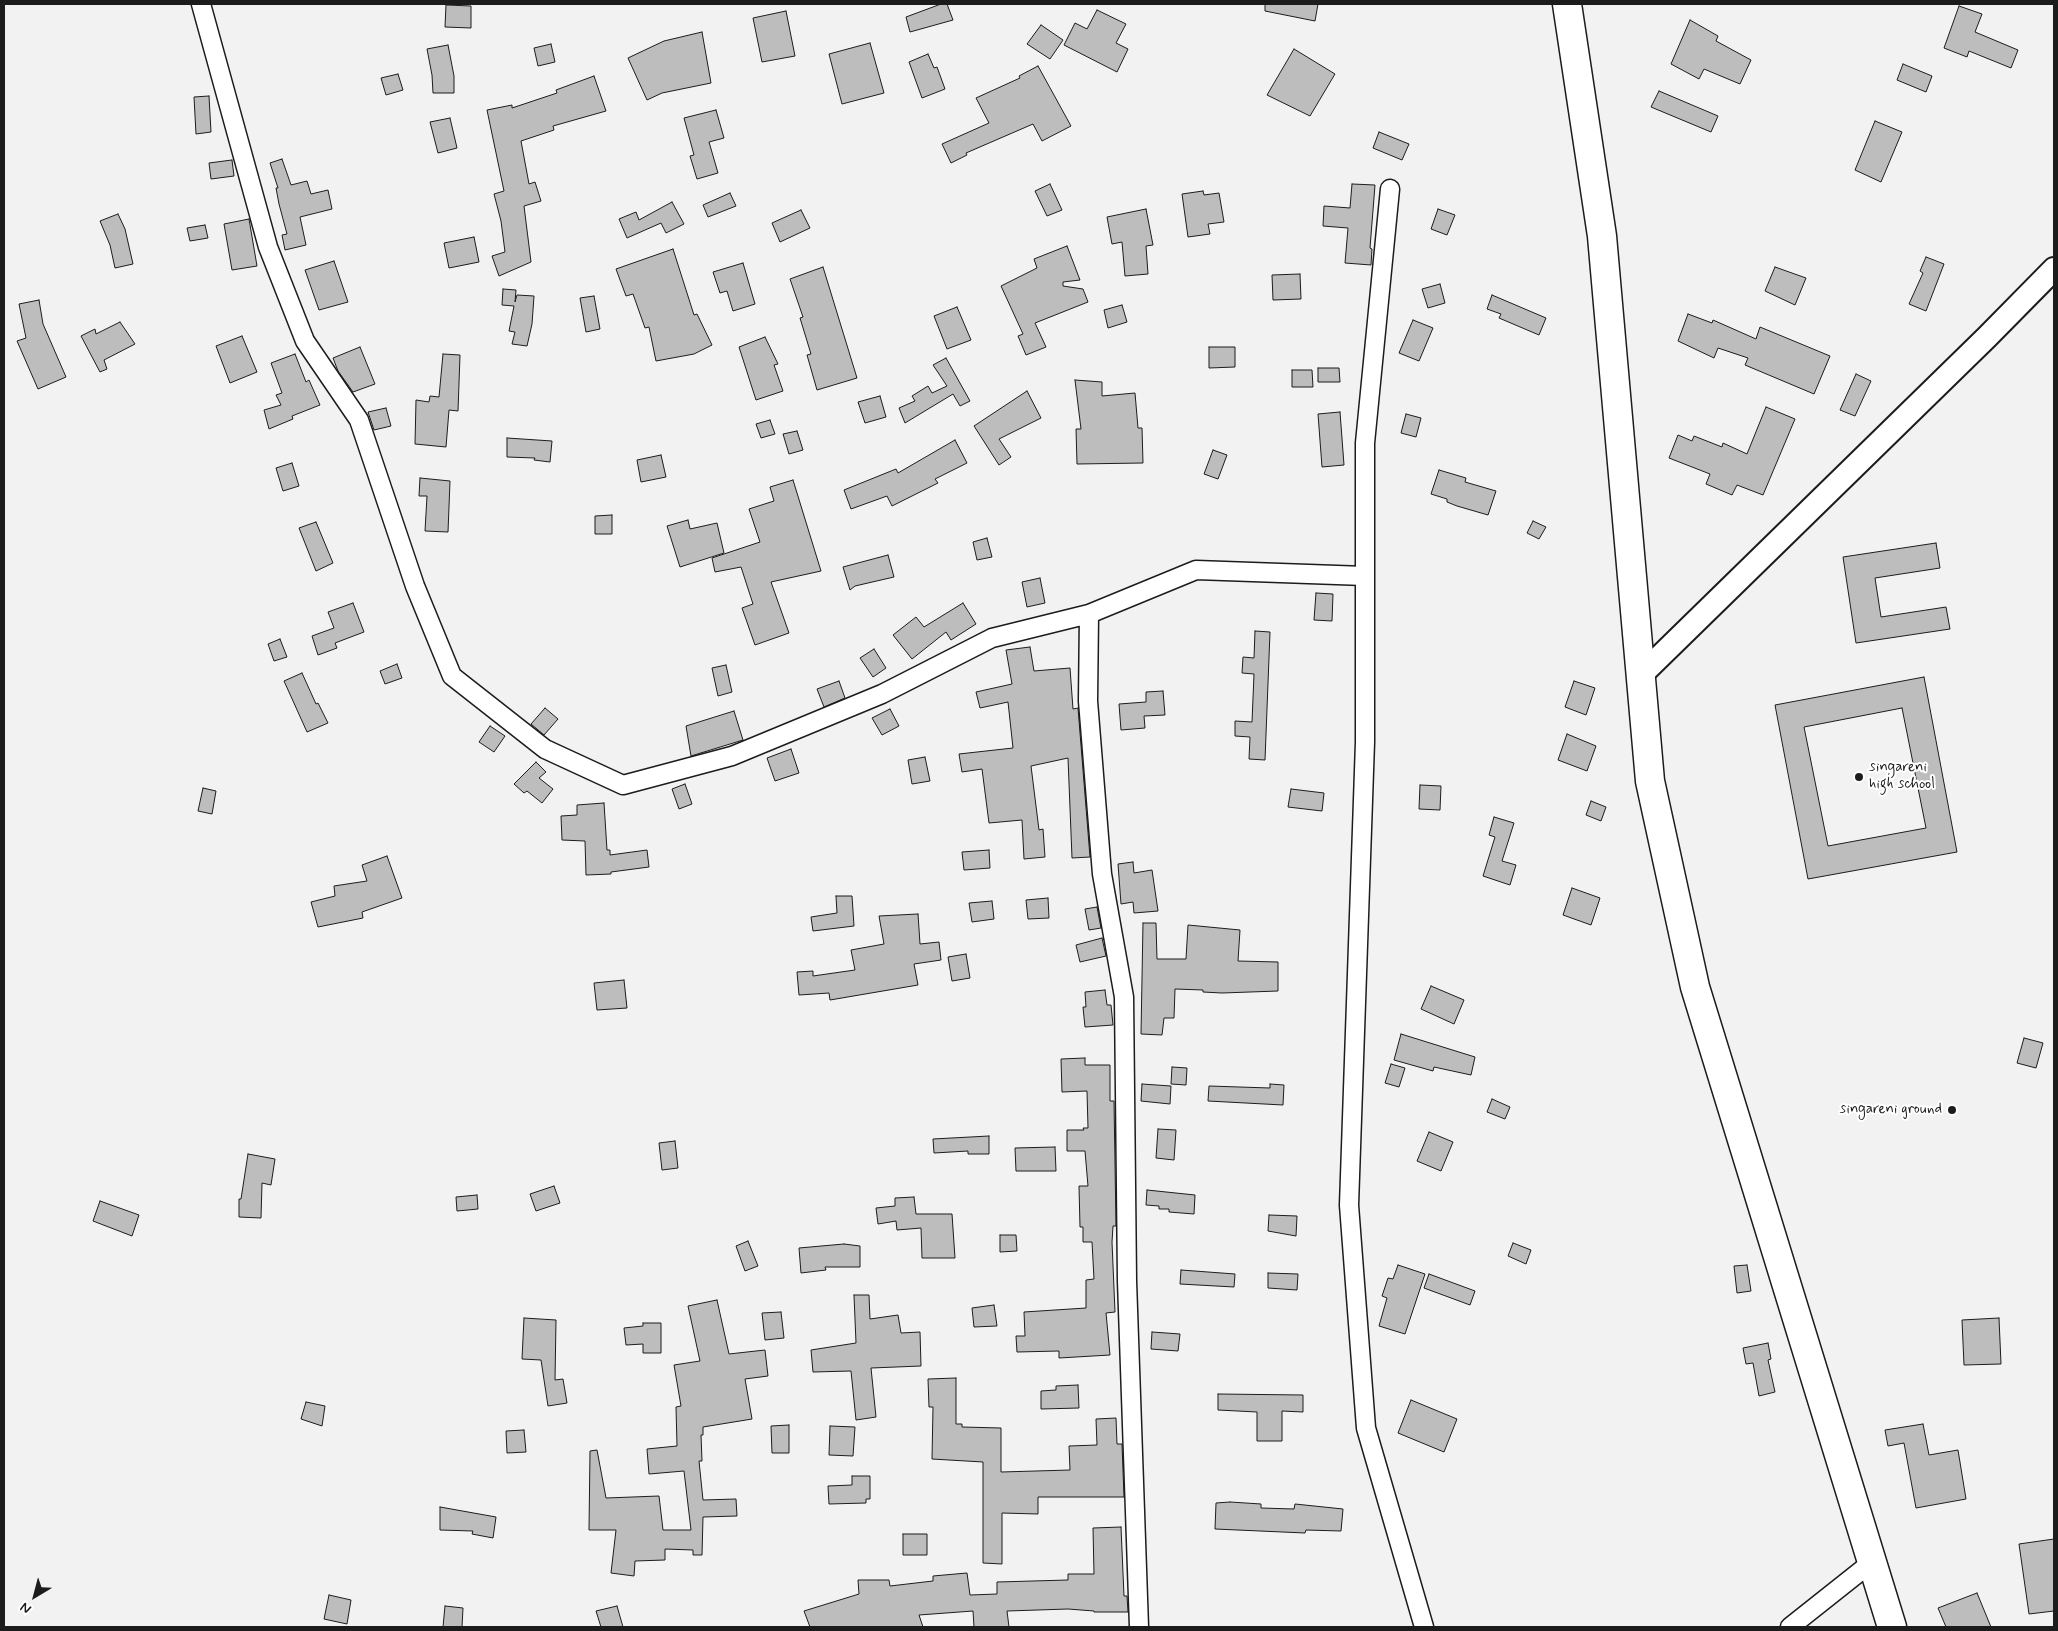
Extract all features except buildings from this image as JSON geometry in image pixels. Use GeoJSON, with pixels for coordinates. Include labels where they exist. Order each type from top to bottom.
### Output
{"type":"FeatureCollection","features":[{"type":"Feature","properties":{"kind":"highway"},"geometry":{"type":"LineString","coordinates":[[1567,4],[1602,236],[1650,780],[1695,987],[1892,1627]]}},
{"type":"Feature","properties":{"kind":"street"},"geometry":{"type":"LineString","coordinates":[[201,4],[268,247],[305,340],[358,420],[415,586],[452,676],[545,749],[623,784],[732,756],[882,694],[992,638],[1089,614],[1196,570],[1365,576]]}},
{"type":"Feature","properties":{"kind":"street"},"geometry":{"type":"LineString","coordinates":[[1390,189],[1366,442],[1365,742],[1349,1205],[1366,1428],[1424,1627]]}},
{"type":"Feature","properties":{"kind":"street"},"geometry":{"type":"LineString","coordinates":[[1641,675],[1987,338],[2054,269]]}},
{"type":"Feature","properties":{"kind":"street"},"geometry":{"type":"LineString","coordinates":[[1089,614],[1088,701],[1102,874],[1124,997],[1127,1281],[1139,1627]]}},
{"type":"Feature","properties":{"kind":"street"},"geometry":{"type":"LineString","coordinates":[[1790,1627],[1872,1562]]}},
{"type":"Feature","properties":{"kind":"place","name":"singareni high school"},"geometry":{"type":"Point","coordinates":[1859,777]}},
{"type":"Feature","properties":{"kind":"place","name":"singareni ground"},"geometry":{"type":"Point","coordinates":[1952,1110]}}]}
